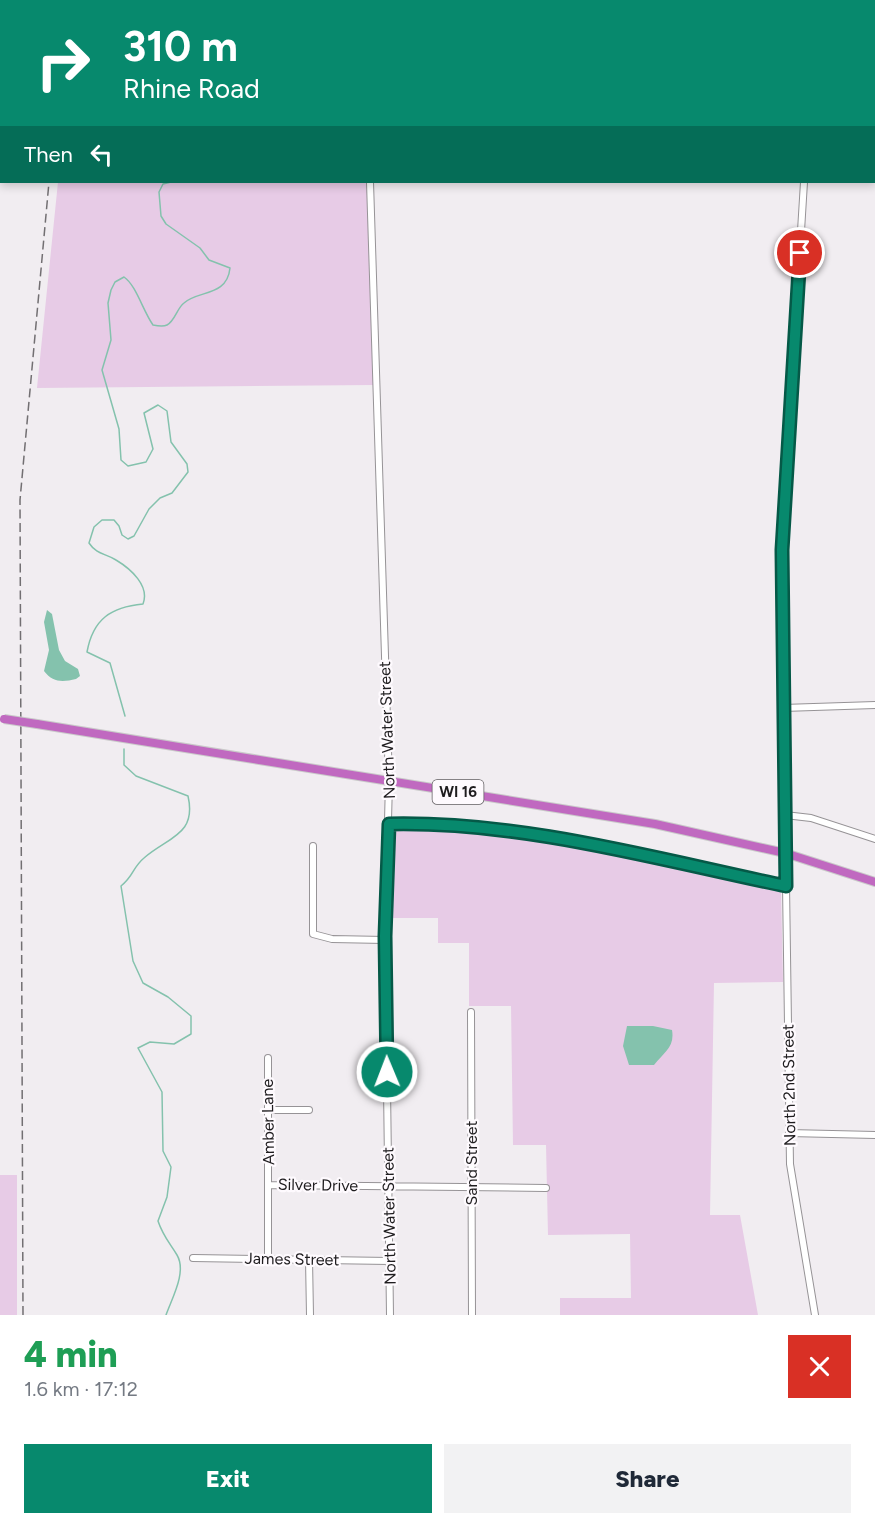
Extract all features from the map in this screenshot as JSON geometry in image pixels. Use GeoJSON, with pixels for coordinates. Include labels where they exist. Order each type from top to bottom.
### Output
{"type":"FeatureCollection","features":[{"type":"Feature","properties":{"kind":"highway","name":"WI 16"},"geometry":{"type":"LineString","coordinates":[[2,719],[664,825],[785,854],[875,882]]}},
{"type":"Feature","properties":{"kind":"street","name":"North Water Street"},"geometry":{"type":"LineString","coordinates":[[370,183],[389,782],[385,940],[390,1315]]}},
{"type":"Feature","properties":{"kind":"street","name":"North 2nd Street"},"geometry":{"type":"LineString","coordinates":[[804,183],[782,550],[783,708],[789,1133],[792,1187],[814,1315]]}},
{"type":"Feature","properties":{"kind":"street"},"geometry":{"type":"LineString","coordinates":[[783,708],[875,705]]}},
{"type":"Feature","properties":{"kind":"street"},"geometry":{"type":"LineString","coordinates":[[785,814],[811,818],[875,839]]}},
{"type":"Feature","properties":{"kind":"street"},"geometry":{"type":"LineString","coordinates":[[389,824],[450,825],[568,842],[786,886]]}},
{"type":"Feature","properties":{"kind":"street"},"geometry":{"type":"LineString","coordinates":[[314,846],[313,934],[332,939],[385,940]]}},
{"type":"Feature","properties":{"kind":"street","name":"Sand Street"},"geometry":{"type":"LineString","coordinates":[[471,1012],[472,1315]]}},
{"type":"Feature","properties":{"kind":"street","name":"Amber Lane"},"geometry":{"type":"LineString","coordinates":[[268,1058],[268,1258]]}},
{"type":"Feature","properties":{"kind":"street"},"geometry":{"type":"LineString","coordinates":[[268,1110],[309,1110]]}},
{"type":"Feature","properties":{"kind":"street"},"geometry":{"type":"LineString","coordinates":[[789,1133],[875,1136]]}},
{"type":"Feature","properties":{"kind":"street","name":"Silver Drive"},"geometry":{"type":"LineString","coordinates":[[269,1185],[546,1188]]}},
{"type":"Feature","properties":{"kind":"street","name":"James Street"},"geometry":{"type":"LineString","coordinates":[[194,1258],[390,1261]]}},
{"type":"Feature","properties":{"kind":"street"},"geometry":{"type":"LineString","coordinates":[[309,1259],[310,1315]]}},
{"type":"Feature","properties":{"kind":"shaded area"},"geometry":{"type":"Polygon","coordinates":[[[58,183],[367,183],[374,385],[37,388],[58,183]]]}},
{"type":"Feature","properties":{"kind":"shaded area"},"geometry":{"type":"Polygon","coordinates":[[[47,610],[52,614],[59,650],[65,661],[78,669],[80,676],[76,679],[58,681],[44,671],[49,650],[44,622],[47,610]]]}},
{"type":"Feature","properties":{"kind":"shaded area"},"geometry":{"type":"Polygon","coordinates":[[[415,825],[504,834],[592,848],[768,884],[781,892],[783,982],[714,983],[710,1215],[740,1215],[758,1315],[560,1315],[560,1298],[631,1298],[630,1234],[548,1235],[546,1145],[513,1145],[511,1006],[469,1006],[469,943],[438,943],[438,918],[389,918],[392,828],[415,825]]]}},
{"type":"Feature","properties":{"kind":"shaded area"},"geometry":{"type":"Polygon","coordinates":[[[627,1026],[653,1026],[672,1030],[670,1045],[654,1065],[629,1065],[623,1046],[627,1026]]]}},
{"type":"Feature","properties":{"kind":"shaded area"},"geometry":{"type":"Polygon","coordinates":[[[0,1175],[17,1175],[17,1315],[0,1315],[0,1175]]]}},
{"type":"Feature","properties":{"kind":"waterway"},"geometry":{"type":"LineString","coordinates":[[125,716],[110,663],[87,652],[99,623],[122,608],[143,604],[144,591],[138,579],[128,568],[98,552],[89,543],[94,527],[102,520],[114,520],[122,535],[128,539],[134,536],[149,509],[160,498],[172,493],[188,472],[187,464],[171,442],[167,411],[158,405],[144,413],[153,449],[146,462],[128,466],[121,460],[119,429],[102,370],[111,340],[108,303],[111,290],[115,282],[124,277],[132,286],[153,325],[164,326],[172,321],[184,303],[224,284],[230,268],[209,260],[200,248],[166,224],[161,216],[159,192],[163,184],[167,183]]}},
{"type":"Feature","properties":{"kind":"waterway"},"geometry":{"type":"LineString","coordinates":[[124,749],[124,765],[136,776],[188,796],[190,809],[188,819],[178,834],[144,858],[121,886],[133,961],[143,983],[168,997],[191,1016],[191,1034],[174,1044],[150,1042],[138,1048],[162,1092],[163,1151],[171,1167],[167,1197],[158,1221],[177,1255],[180,1269],[178,1285],[166,1315]]}},
{"type":"Feature","properties":{"kind":"railway"},"geometry":{"type":"LineString","coordinates":[[23,1315],[20,500],[49,183]]}},
{"type":"Feature","properties":{"kind":"route"},"geometry":{"type":"LineString","coordinates":[[387,1072],[385,936],[389,824],[450,825],[560,840],[621,850],[786,886],[782,550],[800,253]]}}]}
